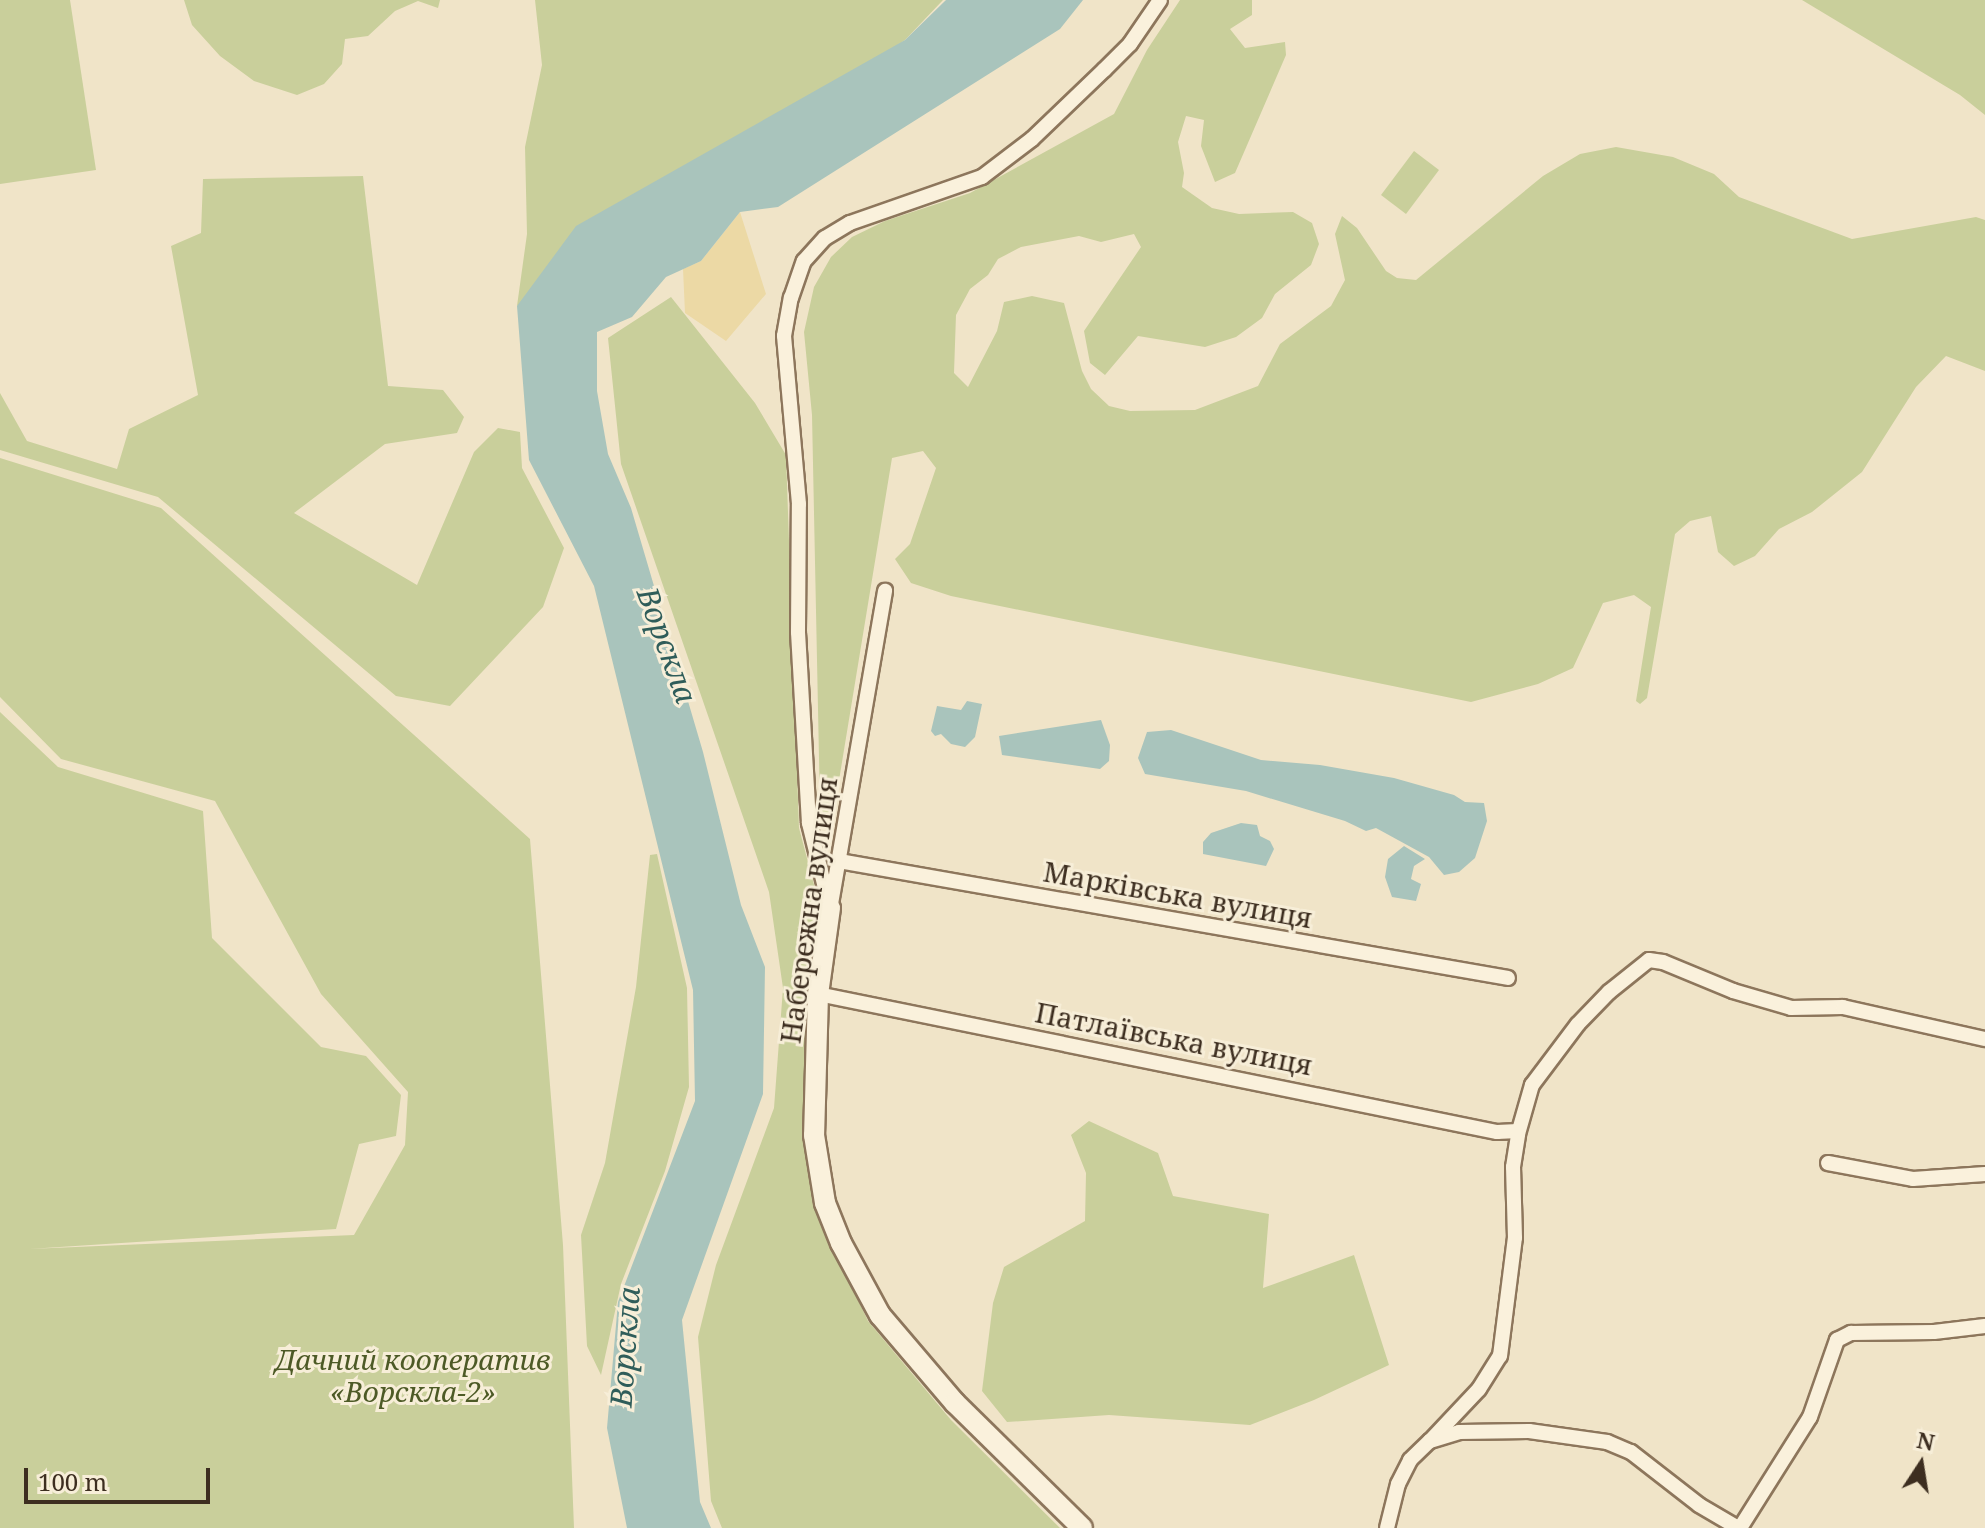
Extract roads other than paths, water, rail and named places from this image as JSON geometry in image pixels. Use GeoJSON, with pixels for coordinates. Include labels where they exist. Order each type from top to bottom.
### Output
{"type":"FeatureCollection","features":[{"type":"Feature","properties":{"kind":"street"},"geometry":{"type":"LineString","coordinates":[[830,908],[811,843],[809,823],[798,632],[799,504],[784,336],[791,298],[804,261],[825,238],[850,223],[982,177],[1032,139],[1122,53],[1160,0]]}},
{"type":"Feature","properties":{"kind":"street","name":"Набережна вулиця"},"geometry":{"type":"LineString","coordinates":[[885,591],[818,994],[814,1110],[818,1171],[825,1203],[858,1280],[880,1315],[955,1403],[1082,1528]]}},
{"type":"Feature","properties":{"kind":"street","name":"Марківська вулиця"},"geometry":{"type":"LineString","coordinates":[[839,861],[1508,978]]}},
{"type":"Feature","properties":{"kind":"street"},"geometry":{"type":"LineString","coordinates":[[1387,1528],[1398,1484],[1410,1460],[1479,1389],[1500,1356],[1511,1289],[1515,1213],[1512,1187],[1518,1131],[1532,1085],[1555,1050],[1609,992],[1649,960],[1663,962],[1733,991],[1791,1008],[1843,1007],[1985,1039]]}},
{"type":"Feature","properties":{"kind":"street","name":"Патлаївська вулиця"},"geometry":{"type":"LineString","coordinates":[[818,994],[1497,1132],[1518,1131]]}},
{"type":"Feature","properties":{"kind":"street"},"geometry":{"type":"LineString","coordinates":[[1828,1163],[1913,1179],[1985,1174]]}},
{"type":"Feature","properties":{"kind":"street"},"geometry":{"type":"LineString","coordinates":[[1430,1441],[1459,1432],[1529,1431],[1607,1442],[1639,1457],[1699,1505],[1739,1528],[1810,1417],[1837,1340],[1851,1333],[1934,1332],[1985,1326]]}},
{"type":"Feature","properties":{"kind":"water","name":"Ворскла"},"geometry":{"type":"Polygon","coordinates":[[[946,0],[1083,0],[1060,29],[778,207],[740,212],[701,261],[666,277],[632,317],[597,332],[597,391],[608,454],[631,508],[703,752],[741,905],[765,967],[763,1094],[682,1320],[700,1502],[711,1528],[627,1528],[607,1428],[618,1302],[695,1101],[693,990],[594,586],[529,460],[517,306],[576,226],[905,40],[946,0]]]}},
{"type":"Feature","properties":{"kind":"water"},"geometry":{"type":"Polygon","coordinates":[[[967,701],[982,704],[975,737],[965,747],[951,744],[941,734],[935,736],[931,731],[937,706],[961,710],[967,701]]]}},
{"type":"Feature","properties":{"kind":"water"},"geometry":{"type":"Polygon","coordinates":[[[1101,720],[1110,745],[1109,761],[1100,769],[1002,755],[999,736],[1101,720]]]}},
{"type":"Feature","properties":{"kind":"water"},"geometry":{"type":"Polygon","coordinates":[[[1171,730],[1261,760],[1320,765],[1394,778],[1454,795],[1465,802],[1484,803],[1487,821],[1475,858],[1459,872],[1444,875],[1429,857],[1376,828],[1366,831],[1345,821],[1246,791],[1145,774],[1138,758],[1147,732],[1171,730]]]}},
{"type":"Feature","properties":{"kind":"water"},"geometry":{"type":"Polygon","coordinates":[[[1241,823],[1257,825],[1260,836],[1270,841],[1274,849],[1266,866],[1203,854],[1203,842],[1211,833],[1241,823]]]}},
{"type":"Feature","properties":{"kind":"water"},"geometry":{"type":"Polygon","coordinates":[[[1404,846],[1425,859],[1414,866],[1411,879],[1421,884],[1416,901],[1392,897],[1385,877],[1388,859],[1404,846]]]}},
{"type":"Feature","properties":{"kind":"park label","name":"Дачний кооператив «Ворскла-2»"},"geometry":{"type":"Point","coordinates":[413,1375]}}]}
